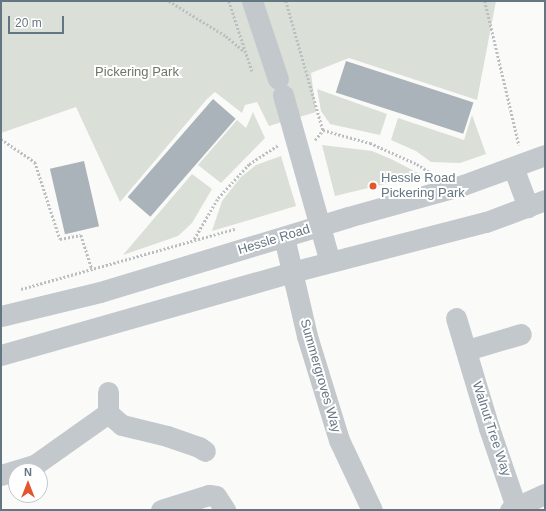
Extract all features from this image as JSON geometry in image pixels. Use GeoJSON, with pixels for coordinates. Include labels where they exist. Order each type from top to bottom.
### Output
{"type":"FeatureCollection","features":[{"type":"Feature","properties":{"kind":"street"},"geometry":{"type":"LineString","coordinates":[[252,1],[280,87],[330,262]]}},
{"type":"Feature","properties":{"kind":"street","name":"Hessle Road"},"geometry":{"type":"LineString","coordinates":[[1,316],[100,292],[463,185],[516,158],[545,155]]}},
{"type":"Feature","properties":{"kind":"street"},"geometry":{"type":"LineString","coordinates":[[1,355],[292,272],[486,222],[536,203],[516,158]]}},
{"type":"Feature","properties":{"kind":"street","name":"Summergroves Way"},"geometry":{"type":"LineString","coordinates":[[284,237],[308,336],[339,440],[372,510]]}},
{"type":"Feature","properties":{"kind":"street"},"geometry":{"type":"LineString","coordinates":[[100,292],[108,324]]}},
{"type":"Feature","properties":{"kind":"street","name":"Walnut Tree Way"},"geometry":{"type":"LineString","coordinates":[[456,318],[467,350],[513,508]]}},
{"type":"Feature","properties":{"kind":"street"},"geometry":{"type":"LineString","coordinates":[[467,350],[521,334]]}},
{"type":"Feature","properties":{"kind":"street"},"geometry":{"type":"LineString","coordinates":[[108,392],[115,419]]}},
{"type":"Feature","properties":{"kind":"street"},"geometry":{"type":"LineString","coordinates":[[1,475],[36,464],[115,419],[199,447],[205,451]]}},
{"type":"Feature","properties":{"kind":"street"},"geometry":{"type":"LineString","coordinates":[[513,508],[545,494]]}},
{"type":"Feature","properties":{"kind":"street"},"geometry":{"type":"LineString","coordinates":[[162,510],[209,495],[216,496],[222,505]]}},
{"type":"Feature","properties":{"kind":"path"},"geometry":{"type":"LineString","coordinates":[[169,1],[226,36],[245,52]]}},
{"type":"Feature","properties":{"kind":"path"},"geometry":{"type":"LineString","coordinates":[[229,1],[245,52],[254,74]]}},
{"type":"Feature","properties":{"kind":"path"},"geometry":{"type":"LineString","coordinates":[[286,1],[323,130]]}},
{"type":"Feature","properties":{"kind":"path"},"geometry":{"type":"LineString","coordinates":[[485,1],[516,158]]}},
{"type":"Feature","properties":{"kind":"path"},"geometry":{"type":"LineString","coordinates":[[317,147],[315,140],[323,130]]}},
{"type":"Feature","properties":{"kind":"path"},"geometry":{"type":"LineString","coordinates":[[323,130],[370,143],[417,164],[436,176]]}},
{"type":"Feature","properties":{"kind":"path"},"geometry":{"type":"LineString","coordinates":[[1,139],[36,162],[60,239],[81,235],[92,269]]}},
{"type":"Feature","properties":{"kind":"path"},"geometry":{"type":"LineString","coordinates":[[194,240],[218,198],[249,164],[273,147],[282,144]]}},
{"type":"Feature","properties":{"kind":"path"},"geometry":{"type":"LineString","coordinates":[[16,291],[239,228]]}},
{"type":"Feature","properties":{"kind":"green space","name":"Pickering Park"},"geometry":{"type":"Polygon","coordinates":[[[1,1],[496,1],[477,100],[349,58],[311,73],[316,112],[269,126],[257,102],[245,105],[242,113],[215,92],[207,99],[120,202],[76,107],[1,133],[1,1]]]}},
{"type":"Feature","properties":{"kind":"green space"},"geometry":{"type":"Polygon","coordinates":[[[317,89],[387,114],[380,135],[330,124],[321,111],[317,89]]]}},
{"type":"Feature","properties":{"kind":"green space"},"geometry":{"type":"Polygon","coordinates":[[[253,112],[265,138],[221,183],[198,165],[237,120],[246,128],[253,112]]]}},
{"type":"Feature","properties":{"kind":"green space"},"geometry":{"type":"Polygon","coordinates":[[[472,115],[486,154],[460,163],[431,162],[416,151],[391,140],[398,118],[464,140],[472,115]]]}},
{"type":"Feature","properties":{"kind":"green space"},"geometry":{"type":"Polygon","coordinates":[[[322,145],[372,151],[422,175],[335,196],[322,145]]]}},
{"type":"Feature","properties":{"kind":"green space"},"geometry":{"type":"Polygon","coordinates":[[[281,156],[296,206],[212,231],[222,201],[241,177],[256,165],[281,156]]]}},
{"type":"Feature","properties":{"kind":"green space"},"geometry":{"type":"Polygon","coordinates":[[[192,174],[212,189],[192,223],[178,236],[123,255],[192,174]]]}},
{"type":"Feature","properties":{"kind":"building"},"geometry":{"type":"Polygon","coordinates":[[[346,61],[473,102],[463,134],[336,92],[346,61]]]}},
{"type":"Feature","properties":{"kind":"building"},"geometry":{"type":"Polygon","coordinates":[[[213,99],[236,119],[150,217],[128,197],[213,99]]]}},
{"type":"Feature","properties":{"kind":"building"},"geometry":{"type":"Polygon","coordinates":[[[84,161],[99,226],[65,234],[50,169],[84,161]]]}},
{"type":"Feature","properties":{"kind":"place","name":"Hessle Road Pickering Park"},"geometry":{"type":"Point","coordinates":[373,186]}}]}
